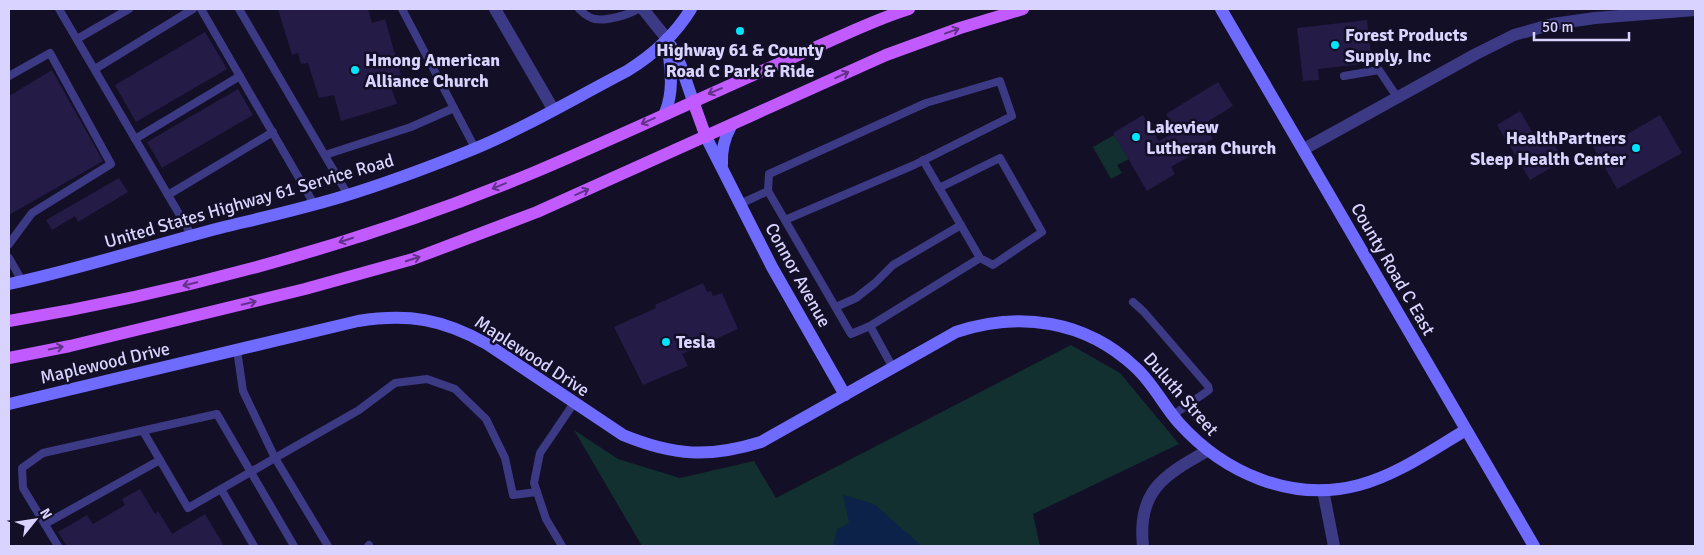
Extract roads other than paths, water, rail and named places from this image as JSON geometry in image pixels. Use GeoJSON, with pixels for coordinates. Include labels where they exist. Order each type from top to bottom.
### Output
{"type":"FeatureCollection","features":[{"type":"Feature","properties":{"kind":"main road"},"geometry":{"type":"LineString","coordinates":[[9,322],[143,296],[223,276],[354,238],[458,202],[535,172],[665,113],[909,9]]}},
{"type":"Feature","properties":{"kind":"main road"},"geometry":{"type":"LineString","coordinates":[[9,358],[70,346],[305,290],[413,259],[538,212],[886,55],[960,28],[1023,9]]}},
{"type":"Feature","properties":{"kind":"main road","name":"Connor Avenue"},"geometry":{"type":"LineString","coordinates":[[693,101],[706,137]]}},
{"type":"Feature","properties":{"kind":"street"},"geometry":{"type":"LineString","coordinates":[[495,9],[553,109]]}},
{"type":"Feature","properties":{"kind":"street"},"geometry":{"type":"LineString","coordinates":[[643,9],[667,39],[681,66],[693,101]]}},
{"type":"Feature","properties":{"kind":"street","name":"United States Highway 61 Service Road"},"geometry":{"type":"LineString","coordinates":[[9,284],[51,275],[348,195],[475,148],[627,71],[647,58],[667,39],[680,26],[691,9]]}},
{"type":"Feature","properties":{"kind":"street","name":"County Road C East"},"geometry":{"type":"LineString","coordinates":[[1221,9],[1534,546]]}},
{"type":"Feature","properties":{"kind":"street"},"geometry":{"type":"LineString","coordinates":[[1304,149],[1514,35],[1553,24],[1595,18],[1695,10]]}},
{"type":"Feature","properties":{"kind":"street"},"geometry":{"type":"LineString","coordinates":[[665,113],[671,100],[672,86],[667,39]]}},
{"type":"Feature","properties":{"kind":"street","name":"Connor Avenue"},"geometry":{"type":"LineString","coordinates":[[722,170],[724,138],[731,126]]}},
{"type":"Feature","properties":{"kind":"street","name":"Connor Avenue"},"geometry":{"type":"LineString","coordinates":[[706,137],[772,267],[845,395]]}},
{"type":"Feature","properties":{"kind":"street","name":"Maplewood Drive"},"geometry":{"type":"LineString","coordinates":[[9,404],[381,317],[427,320],[445,324],[467,333],[487,344],[623,435],[667,450],[713,453],[736,450],[762,442],[845,395]]}},
{"type":"Feature","properties":{"kind":"street","name":"Duluth Street"},"geometry":{"type":"LineString","coordinates":[[845,395],[956,332],[973,326],[1019,320],[1042,322],[1078,331],[1119,353],[1136,367],[1151,384],[1173,415],[1207,451],[1228,465],[1253,477],[1290,488],[1323,490],[1359,485],[1381,478],[1466,430]]}},
{"type":"Feature","properties":{"kind":"street"},"geometry":{"type":"LineString","coordinates":[[1143,546],[1142,523],[1145,508],[1152,493],[1173,470],[1207,451]]}},
{"type":"Feature","properties":{"kind":"street"},"geometry":{"type":"LineString","coordinates":[[1323,490],[1334,546]]}},
{"type":"Feature","properties":{"kind":"lane"},"geometry":{"type":"LineString","coordinates":[[59,9],[192,236]]}},
{"type":"Feature","properties":{"kind":"lane"},"geometry":{"type":"LineString","coordinates":[[77,39],[129,9]]}},
{"type":"Feature","properties":{"kind":"lane"},"geometry":{"type":"LineString","coordinates":[[94,69],[193,9]]}},
{"type":"Feature","properties":{"kind":"lane"},"geometry":{"type":"LineString","coordinates":[[201,9],[314,204]]}},
{"type":"Feature","properties":{"kind":"lane"},"geometry":{"type":"LineString","coordinates":[[239,9],[348,195]]}},
{"type":"Feature","properties":{"kind":"lane"},"geometry":{"type":"LineString","coordinates":[[402,9],[475,148]]}},
{"type":"Feature","properties":{"kind":"lane"},"geometry":{"type":"LineString","coordinates":[[578,9],[595,19],[628,15],[638,9]]}},
{"type":"Feature","properties":{"kind":"lane"},"geometry":{"type":"LineString","coordinates":[[9,76],[50,53],[112,164],[32,213],[9,244]]}},
{"type":"Feature","properties":{"kind":"lane"},"geometry":{"type":"LineString","coordinates":[[1344,76],[1379,70],[1397,98]]}},
{"type":"Feature","properties":{"kind":"lane"},"geometry":{"type":"LineString","coordinates":[[135,139],[240,76]]}},
{"type":"Feature","properties":{"kind":"lane"},"geometry":{"type":"LineString","coordinates":[[785,220],[923,160],[1012,116],[1000,81],[926,103],[769,174],[768,191],[851,334],[870,326],[980,258]]}},
{"type":"Feature","properties":{"kind":"lane"},"geometry":{"type":"LineString","coordinates":[[325,155],[411,127],[454,108]]}},
{"type":"Feature","properties":{"kind":"lane"},"geometry":{"type":"LineString","coordinates":[[168,195],[273,132]]}},
{"type":"Feature","properties":{"kind":"lane"},"geometry":{"type":"LineString","coordinates":[[923,160],[939,188],[961,226],[980,258],[993,265],[1042,232],[1000,158],[939,188]]}},
{"type":"Feature","properties":{"kind":"lane"},"geometry":{"type":"LineString","coordinates":[[740,204],[768,191]]}},
{"type":"Feature","properties":{"kind":"lane"},"geometry":{"type":"LineString","coordinates":[[836,307],[856,298],[893,265],[961,226]]}},
{"type":"Feature","properties":{"kind":"lane"},"geometry":{"type":"LineString","coordinates":[[9,258],[22,281]]}},
{"type":"Feature","properties":{"kind":"lane"},"geometry":{"type":"LineString","coordinates":[[1133,302],[1144,312],[1208,386],[1209,390],[1173,415]]}},
{"type":"Feature","properties":{"kind":"lane"},"geometry":{"type":"LineString","coordinates":[[870,326],[893,368]]}},
{"type":"Feature","properties":{"kind":"lane"},"geometry":{"type":"LineString","coordinates":[[237,350],[243,391],[275,458],[328,546]]}},
{"type":"Feature","properties":{"kind":"lane"},"geometry":{"type":"LineString","coordinates":[[143,431],[188,508],[359,410],[395,383],[426,379],[455,389],[486,419],[505,458],[512,495],[537,492]]}},
{"type":"Feature","properties":{"kind":"lane"},"geometry":{"type":"LineString","coordinates":[[562,546],[546,519],[534,483],[540,453],[574,403]]}},
{"type":"Feature","properties":{"kind":"lane"},"geometry":{"type":"LineString","coordinates":[[58,546],[23,488],[22,468],[42,452],[217,414],[294,546]]}},
{"type":"Feature","properties":{"kind":"lane"},"geometry":{"type":"LineString","coordinates":[[44,524],[160,460]]}},
{"type":"Feature","properties":{"kind":"lane"},"geometry":{"type":"LineString","coordinates":[[221,489],[254,546]]}},
{"type":"Feature","properties":{"kind":"water"},"geometry":{"type":"Polygon","coordinates":[[[843,495],[874,504],[922,546],[833,546],[837,529],[849,523],[843,495]]]}},
{"type":"Feature","properties":{"kind":"place","name":"Highway 61 & County Road C Park & Ride"},"geometry":{"type":"Point","coordinates":[740,31]}},
{"type":"Feature","properties":{"kind":"place","name":"Forest Products Supply, Inc"},"geometry":{"type":"Point","coordinates":[1335,45]}},
{"type":"Feature","properties":{"kind":"place","name":"Hmong American Alliance Church"},"geometry":{"type":"Point","coordinates":[355,70]}},
{"type":"Feature","properties":{"kind":"place","name":"Lakeview Lutheran Church"},"geometry":{"type":"Point","coordinates":[1136,137]}},
{"type":"Feature","properties":{"kind":"place","name":"HealthPartners Sleep Health Center"},"geometry":{"type":"Point","coordinates":[1636,148]}},
{"type":"Feature","properties":{"kind":"place","name":"Tesla"},"geometry":{"type":"Point","coordinates":[666,342]}}]}
